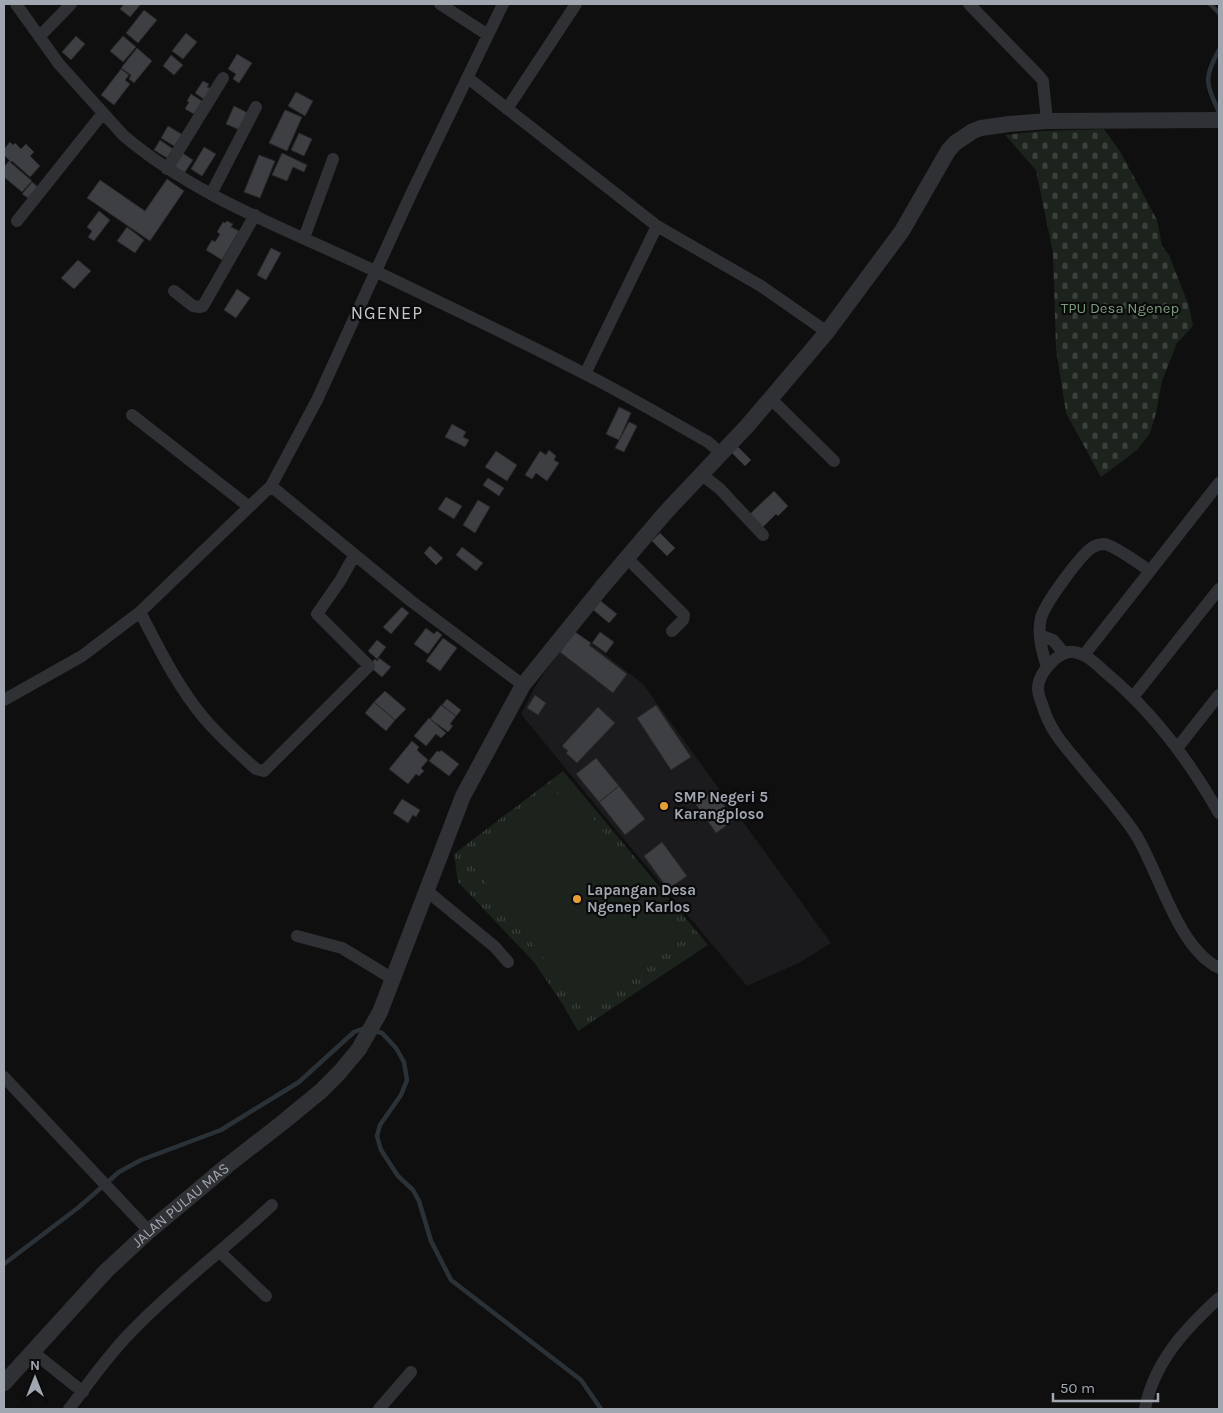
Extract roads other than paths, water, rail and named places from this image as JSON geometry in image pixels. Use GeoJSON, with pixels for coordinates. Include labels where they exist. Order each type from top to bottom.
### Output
{"type":"FeatureCollection","features":[{"type":"Feature","properties":{"kind":"street"},"geometry":{"type":"LineString","coordinates":[[16,4],[59,64],[103,113],[134,146],[167,169],[211,194],[585,374],[708,442],[720,453]]}},
{"type":"Feature","properties":{"kind":"street"},"geometry":{"type":"LineString","coordinates":[[39,37],[71,4]]}},
{"type":"Feature","properties":{"kind":"street"},"geometry":{"type":"LineString","coordinates":[[440,4],[488,35]]}},
{"type":"Feature","properties":{"kind":"street"},"geometry":{"type":"LineString","coordinates":[[4,700],[82,656],[140,612],[248,506],[271,486],[317,400],[375,272],[503,4]]}},
{"type":"Feature","properties":{"kind":"street"},"geometry":{"type":"LineString","coordinates":[[507,109],[576,4]]}},
{"type":"Feature","properties":{"kind":"street"},"geometry":{"type":"LineString","coordinates":[[969,4],[1043,81],[1047,121]]}},
{"type":"Feature","properties":{"kind":"street"},"geometry":{"type":"LineString","coordinates":[[167,169],[223,78]]}},
{"type":"Feature","properties":{"kind":"street"},"geometry":{"type":"LineString","coordinates":[[468,78],[657,226],[762,286],[827,332]]}},
{"type":"Feature","properties":{"kind":"street"},"geometry":{"type":"LineString","coordinates":[[211,194],[256,107]]}},
{"type":"Feature","properties":{"kind":"street"},"geometry":{"type":"LineString","coordinates":[[17,221],[103,113]]}},
{"type":"Feature","properties":{"kind":"street","name":"JALAN PULAU MAS"},"geometry":{"type":"LineString","coordinates":[[4,1383],[106,1271],[149,1231],[321,1090],[360,1050],[380,1012],[393,980],[463,796],[523,685],[665,513],[748,425],[827,332],[902,231],[948,151],[955,143],[981,128],[1009,124],[1047,121],[1219,120]]}},
{"type":"Feature","properties":{"kind":"street"},"geometry":{"type":"LineString","coordinates":[[304,238],[333,158]]}},
{"type":"Feature","properties":{"kind":"street"},"geometry":{"type":"LineString","coordinates":[[174,291],[193,306],[203,306],[255,215]]}},
{"type":"Feature","properties":{"kind":"street"},"geometry":{"type":"LineString","coordinates":[[585,374],[657,226]]}},
{"type":"Feature","properties":{"kind":"street"},"geometry":{"type":"LineString","coordinates":[[770,398],[834,461]]}},
{"type":"Feature","properties":{"kind":"street"},"geometry":{"type":"LineString","coordinates":[[132,414],[248,506]]}},
{"type":"Feature","properties":{"kind":"street"},"geometry":{"type":"LineString","coordinates":[[702,474],[720,489],[763,535]]}},
{"type":"Feature","properties":{"kind":"street"},"geometry":{"type":"LineString","coordinates":[[1084,655],[1219,483]]}},
{"type":"Feature","properties":{"kind":"street"},"geometry":{"type":"LineString","coordinates":[[271,486],[354,556],[523,685]]}},
{"type":"Feature","properties":{"kind":"street"},"geometry":{"type":"LineString","coordinates":[[1047,666],[1040,635],[1041,615],[1074,567],[1090,549],[1102,544],[1111,546],[1150,571]]}},
{"type":"Feature","properties":{"kind":"street"},"geometry":{"type":"LineString","coordinates":[[140,612],[164,659],[198,710],[212,727],[256,769],[264,771],[369,666],[317,614],[340,581],[354,556]]}},
{"type":"Feature","properties":{"kind":"street"},"geometry":{"type":"LineString","coordinates":[[628,559],[684,615],[683,620],[672,631]]}},
{"type":"Feature","properties":{"kind":"street"},"geometry":{"type":"LineString","coordinates":[[1133,697],[1219,589]]}},
{"type":"Feature","properties":{"kind":"street"},"geometry":{"type":"LineString","coordinates":[[1040,635],[1052,640],[1064,653]]}},
{"type":"Feature","properties":{"kind":"street"},"geometry":{"type":"LineString","coordinates":[[1218,805],[1178,747],[1133,697],[1084,655],[1072,651],[1064,653],[1047,666],[1042,674],[1038,689],[1054,734],[1132,830],[1149,859],[1182,928],[1203,957],[1219,968]]}},
{"type":"Feature","properties":{"kind":"street"},"geometry":{"type":"LineString","coordinates":[[1178,747],[1219,695]]}},
{"type":"Feature","properties":{"kind":"street"},"geometry":{"type":"LineString","coordinates":[[427,891],[495,947],[508,962]]}},
{"type":"Feature","properties":{"kind":"street"},"geometry":{"type":"LineString","coordinates":[[297,936],[342,948],[393,980]]}},
{"type":"Feature","properties":{"kind":"street"},"geometry":{"type":"LineString","coordinates":[[4,1077],[149,1231]]}},
{"type":"Feature","properties":{"kind":"street"},"geometry":{"type":"LineString","coordinates":[[69,1409],[120,1342],[182,1283],[272,1205]]}},
{"type":"Feature","properties":{"kind":"street"},"geometry":{"type":"LineString","coordinates":[[220,1252],[266,1296]]}},
{"type":"Feature","properties":{"kind":"street"},"geometry":{"type":"LineString","coordinates":[[1145,1409],[1152,1382],[1168,1353],[1181,1336],[1219,1298]]}},
{"type":"Feature","properties":{"kind":"street"},"geometry":{"type":"LineString","coordinates":[[33,1352],[83,1392]]}},
{"type":"Feature","properties":{"kind":"street"},"geometry":{"type":"LineString","coordinates":[[379,1409],[411,1372]]}},
{"type":"Feature","properties":{"kind":"waterway"},"geometry":{"type":"LineString","coordinates":[[1210,4],[1219,13]]}},
{"type":"Feature","properties":{"kind":"waterway"},"geometry":{"type":"LineString","coordinates":[[1219,50],[1210,68],[1208,81],[1211,94],[1219,112]]}},
{"type":"Feature","properties":{"kind":"waterway"},"geometry":{"type":"LineString","coordinates":[[4,1264],[79,1207],[119,1172],[141,1160],[221,1130],[299,1082],[354,1032],[362,1029],[366,1030]]}},
{"type":"Feature","properties":{"kind":"waterway"},"geometry":{"type":"LineString","coordinates":[[373,1031],[382,1033],[396,1048],[404,1062],[407,1080],[401,1095],[380,1125],[377,1136],[381,1150],[398,1176],[413,1190],[419,1201],[431,1241],[451,1280],[581,1380],[601,1409]]}},
{"type":"Feature","properties":{"kind":"place","name":"SMP Negeri 5 Karangploso"},"geometry":{"type":"Point","coordinates":[664,806]}},
{"type":"Feature","properties":{"kind":"place","name":"Lapangan Desa Ngenep Karlos"},"geometry":{"type":"Point","coordinates":[577,899]}},
{"type":"Feature","properties":{"kind":"district","name":"NGENEP"},"geometry":{"type":"Point","coordinates":[387,313]}},
{"type":"Feature","properties":{"kind":"park label","name":"TPU Desa Ngenep"},"geometry":{"type":"Point","coordinates":[1120,308]}}]}
